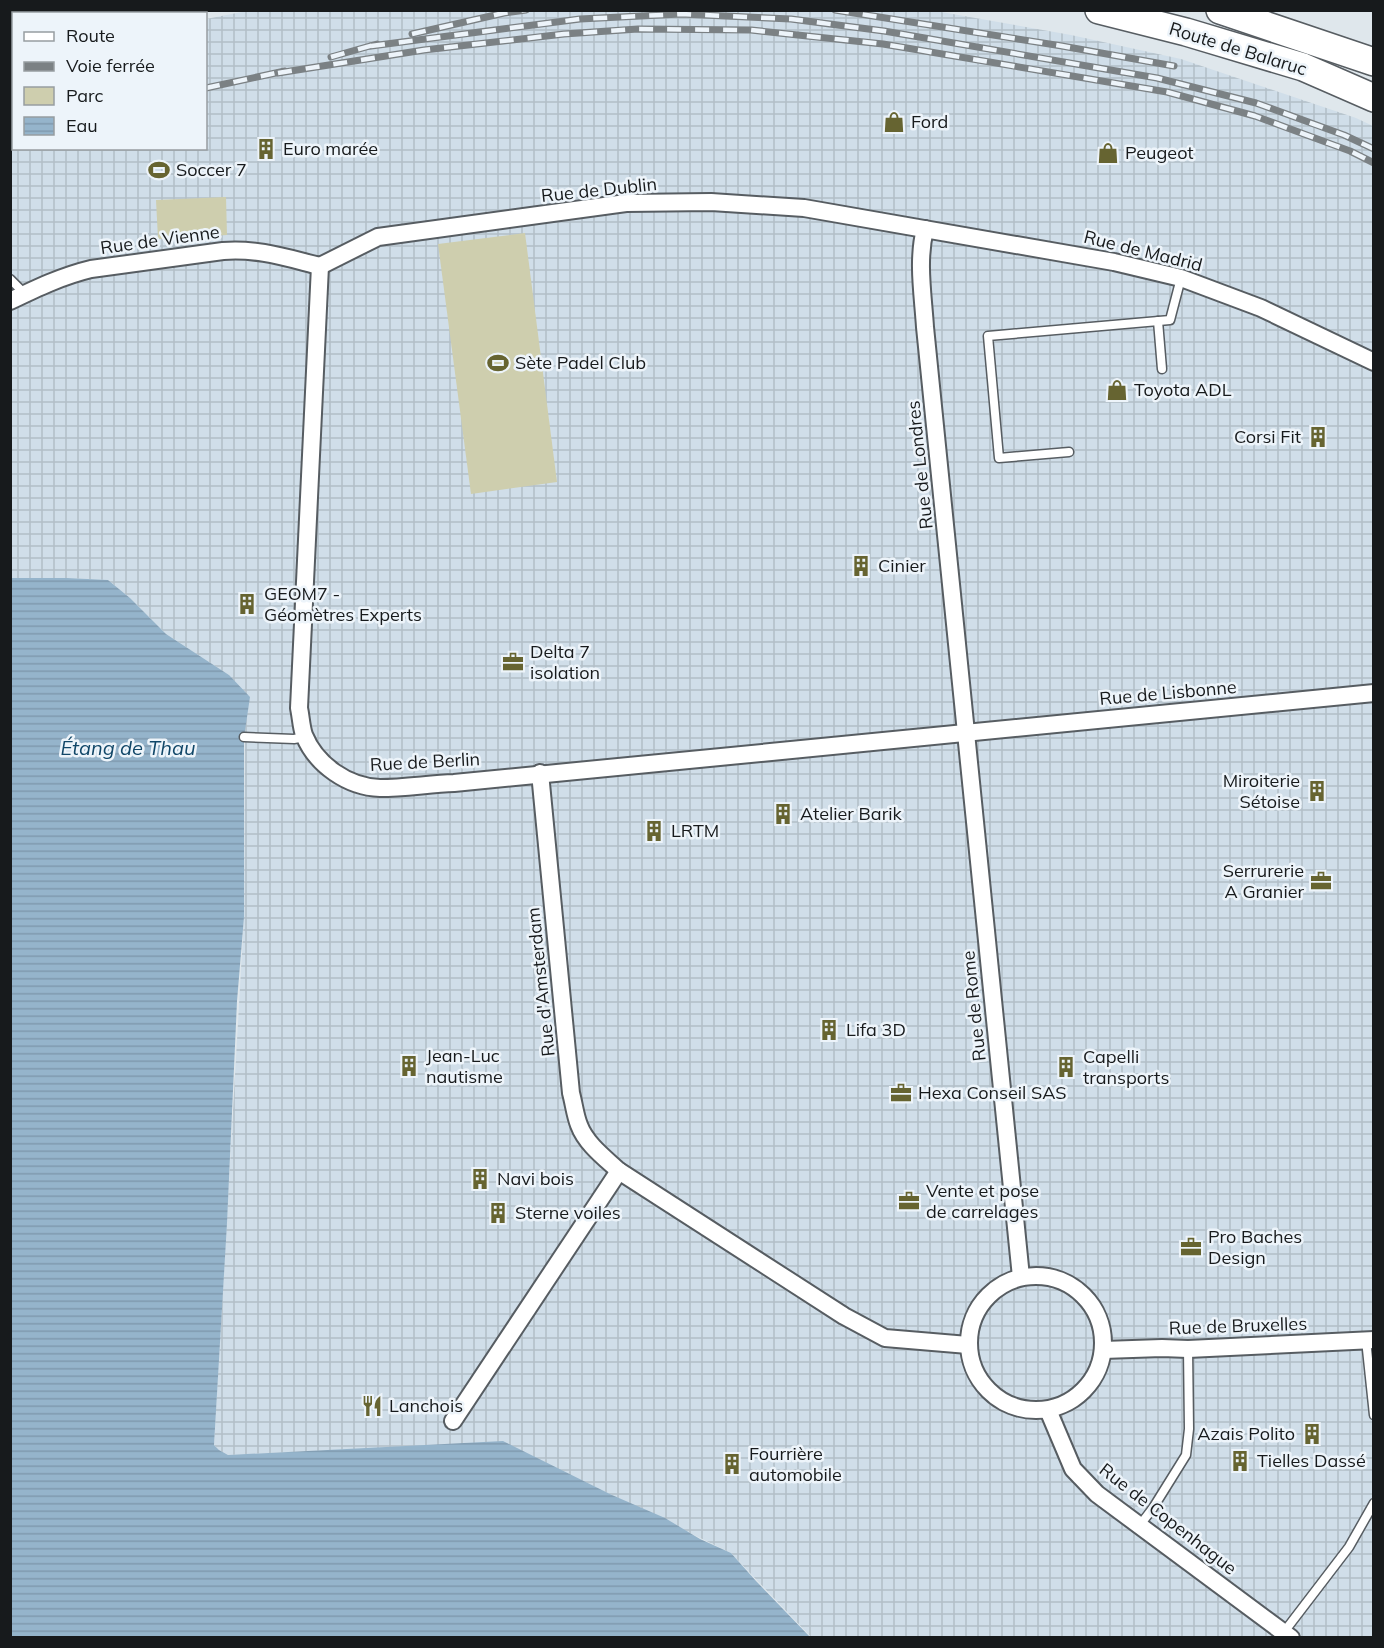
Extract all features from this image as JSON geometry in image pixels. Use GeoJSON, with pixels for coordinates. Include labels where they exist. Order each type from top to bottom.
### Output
{"type":"FeatureCollection","features":[{"type":"Feature","properties":{"kind":"main road","name":"Route de Balaruc"},"geometry":{"type":"LineString","coordinates":[[1099,10],[1186,32],[1303,67],[1374,98]]}},
{"type":"Feature","properties":{"kind":"main road","name":"Route de Balaruc"},"geometry":{"type":"LineString","coordinates":[[1220,10],[1374,62]]}},
{"type":"Feature","properties":{"kind":"street","name":"Rue de Dublin"},"geometry":{"type":"LineString","coordinates":[[320,266],[378,237],[626,203],[711,202],[804,208],[925,229]]}},
{"type":"Feature","properties":{"kind":"street","name":"Rue de Madrid"},"geometry":{"type":"LineString","coordinates":[[925,229],[1103,260],[1181,278],[1261,308],[1374,362]]}},
{"type":"Feature","properties":{"kind":"street","name":"Rue de Londres"},"geometry":{"type":"LineString","coordinates":[[925,229],[922,241],[921,273],[925,327],[965,732]]}},
{"type":"Feature","properties":{"kind":"street","name":"Rue de Vienne"},"geometry":{"type":"LineString","coordinates":[[18,297],[56,279],[91,269],[223,251],[256,251],[320,266]]}},
{"type":"Feature","properties":{"kind":"street","name":"Rue de Berlin"},"geometry":{"type":"LineString","coordinates":[[320,266],[299,708],[305,737],[324,765],[339,776],[358,784],[379,788],[454,783],[965,732]]}},
{"type":"Feature","properties":{"kind":"street","name":"Rue de Lisbonne"},"geometry":{"type":"LineString","coordinates":[[965,732],[1374,693]]}},
{"type":"Feature","properties":{"kind":"street","name":"Rue de Rome"},"geometry":{"type":"LineString","coordinates":[[965,732],[1021,1277]]}},
{"type":"Feature","properties":{"kind":"street","name":"Rue d'Amsterdam"},"geometry":{"type":"LineString","coordinates":[[540,773],[573,1101],[579,1126],[587,1138],[596,1150],[619,1171],[844,1316],[885,1338],[968,1345]]}},
{"type":"Feature","properties":{"kind":"street"},"geometry":{"type":"LineString","coordinates":[[453,1421],[619,1171]]}},
{"type":"Feature","properties":{"kind":"street"},"geometry":{"type":"LineString","coordinates":[[1042,1276],[1063,1281],[1080,1292],[1094,1309],[1102,1329],[1103,1350],[1097,1371],[1085,1389],[1068,1403],[1048,1410],[1025,1410],[1003,1403],[985,1388],[973,1368],[968,1345],[971,1322],[982,1301],[1000,1286],[1021,1277],[1042,1276]]}},
{"type":"Feature","properties":{"kind":"street","name":"Rue de Bruxelles"},"geometry":{"type":"LineString","coordinates":[[1103,1350],[1188,1349],[1370,1340]]}},
{"type":"Feature","properties":{"kind":"street","name":"Rue de Copenhague"},"geometry":{"type":"LineString","coordinates":[[1048,1410],[1073,1469],[1097,1494],[1287,1635]]}},
{"type":"Feature","properties":{"kind":"lane"},"geometry":{"type":"LineString","coordinates":[[1069,452],[999,458],[988,336],[1170,320],[1181,278]]}},
{"type":"Feature","properties":{"kind":"lane"},"geometry":{"type":"LineString","coordinates":[[10,279],[18,297]]}},
{"type":"Feature","properties":{"kind":"lane"},"geometry":{"type":"LineString","coordinates":[[1158,321],[1162,369]]}},
{"type":"Feature","properties":{"kind":"lane"},"geometry":{"type":"LineString","coordinates":[[244,737],[294,739],[305,737]]}},
{"type":"Feature","properties":{"kind":"lane"},"geometry":{"type":"LineString","coordinates":[[1370,1340],[1374,1415]]}},
{"type":"Feature","properties":{"kind":"lane"},"geometry":{"type":"LineString","coordinates":[[1140,1525],[1186,1455],[1189,1429],[1188,1349]]}},
{"type":"Feature","properties":{"kind":"lane"},"geometry":{"type":"LineString","coordinates":[[1287,1635],[1349,1547],[1374,1503]]}},
{"type":"Feature","properties":{"kind":"shaded area"},"geometry":{"type":"Polygon","coordinates":[[[930,10],[1071,35],[1181,59],[1356,118],[1373,126],[1373,1637],[811,1637],[731,1553],[503,1442],[228,1455],[214,1445],[244,917],[245,729],[229,675],[166,634],[130,598],[108,580],[11,578],[10,79],[12,78],[12,150],[207,150],[207,19],[247,11],[930,10]]]}},
{"type":"Feature","properties":{"kind":"green space"},"geometry":{"type":"Polygon","coordinates":[[[226,197],[227,235],[158,239],[156,200],[226,197]]]}},
{"type":"Feature","properties":{"kind":"green space","name":"Sète Padel Club"},"geometry":{"type":"Polygon","coordinates":[[[525,233],[557,482],[471,494],[438,244],[525,233]]]}},
{"type":"Feature","properties":{"kind":"water","name":"Étang de Thau"},"geometry":{"type":"Polygon","coordinates":[[[11,578],[108,580],[130,598],[166,634],[229,675],[250,697],[244,737],[244,917],[237,1001],[214,1445],[228,1455],[503,1441],[612,1495],[665,1518],[700,1539],[731,1553],[810,1637],[11,1638],[11,578]]]}},
{"type":"Feature","properties":{"kind":"railway"},"geometry":{"type":"LineString","coordinates":[[412,34],[526,10]]}},
{"type":"Feature","properties":{"kind":"railway"},"geometry":{"type":"LineString","coordinates":[[835,10],[1174,66]]}},
{"type":"Feature","properties":{"kind":"railway"},"geometry":{"type":"LineString","coordinates":[[371,46],[580,19],[681,14],[791,19],[884,31],[1157,78],[1256,103],[1344,135],[1374,149]]}},
{"type":"Feature","properties":{"kind":"railway"},"geometry":{"type":"LineString","coordinates":[[278,73],[424,50],[564,34],[638,29],[751,30],[883,44],[1167,92],[1255,116],[1350,151],[1374,163]]}},
{"type":"Feature","properties":{"kind":"railway"},"geometry":{"type":"LineString","coordinates":[[331,57],[377,44]]}},
{"type":"Feature","properties":{"kind":"railway"},"geometry":{"type":"LineString","coordinates":[[207,88],[285,71]]}},
{"type":"Feature","properties":{"kind":"place","name":"Ford"},"geometry":{"type":"Point","coordinates":[894,122]}},
{"type":"Feature","properties":{"kind":"place","name":"Euro marée"},"geometry":{"type":"Point","coordinates":[266,149]}},
{"type":"Feature","properties":{"kind":"place","name":"Peugeot"},"geometry":{"type":"Point","coordinates":[1108,153]}},
{"type":"Feature","properties":{"kind":"place","name":"Soccer 7"},"geometry":{"type":"Point","coordinates":[159,170]}},
{"type":"Feature","properties":{"kind":"place","name":"Sète Padel Club"},"geometry":{"type":"Point","coordinates":[498,363]}},
{"type":"Feature","properties":{"kind":"place","name":"Toyota ADL"},"geometry":{"type":"Point","coordinates":[1117,390]}},
{"type":"Feature","properties":{"kind":"place","name":"Corsi Fit"},"geometry":{"type":"Point","coordinates":[1318,437]}},
{"type":"Feature","properties":{"kind":"place","name":"Cinier"},"geometry":{"type":"Point","coordinates":[861,566]}},
{"type":"Feature","properties":{"kind":"place","name":"GEOM7 - Géomètres Experts"},"geometry":{"type":"Point","coordinates":[247,604]}},
{"type":"Feature","properties":{"kind":"place","name":"Delta 7 isolation"},"geometry":{"type":"Point","coordinates":[513,662]}},
{"type":"Feature","properties":{"kind":"place","name":"Miroiterie Sétoise"},"geometry":{"type":"Point","coordinates":[1317,791]}},
{"type":"Feature","properties":{"kind":"place","name":"Atelier Barik"},"geometry":{"type":"Point","coordinates":[783,814]}},
{"type":"Feature","properties":{"kind":"place","name":"LRTM"},"geometry":{"type":"Point","coordinates":[654,831]}},
{"type":"Feature","properties":{"kind":"place","name":"Serrurerie A Granier"},"geometry":{"type":"Point","coordinates":[1321,881]}},
{"type":"Feature","properties":{"kind":"place","name":"Lifa 3D"},"geometry":{"type":"Point","coordinates":[829,1030]}},
{"type":"Feature","properties":{"kind":"place","name":"Jean-Luc nautisme"},"geometry":{"type":"Point","coordinates":[409,1066]}},
{"type":"Feature","properties":{"kind":"place","name":"Capelli transports"},"geometry":{"type":"Point","coordinates":[1066,1067]}},
{"type":"Feature","properties":{"kind":"place","name":"Hexa Conseil SAS"},"geometry":{"type":"Point","coordinates":[901,1093]}},
{"type":"Feature","properties":{"kind":"place","name":"Navi bois"},"geometry":{"type":"Point","coordinates":[480,1179]}},
{"type":"Feature","properties":{"kind":"place","name":"Vente et pose de carrelages"},"geometry":{"type":"Point","coordinates":[909,1201]}},
{"type":"Feature","properties":{"kind":"place","name":"Sterne voiles"},"geometry":{"type":"Point","coordinates":[498,1213]}},
{"type":"Feature","properties":{"kind":"place","name":"Pro Baches Design"},"geometry":{"type":"Point","coordinates":[1191,1247]}},
{"type":"Feature","properties":{"kind":"place","name":"Lanchois"},"geometry":{"type":"Point","coordinates":[372,1406]}},
{"type":"Feature","properties":{"kind":"place","name":"Azais Polito"},"geometry":{"type":"Point","coordinates":[1312,1434]}},
{"type":"Feature","properties":{"kind":"place","name":"Tielles Dassé"},"geometry":{"type":"Point","coordinates":[1240,1461]}},
{"type":"Feature","properties":{"kind":"place","name":"Fourrière automobile"},"geometry":{"type":"Point","coordinates":[732,1464]}}]}
